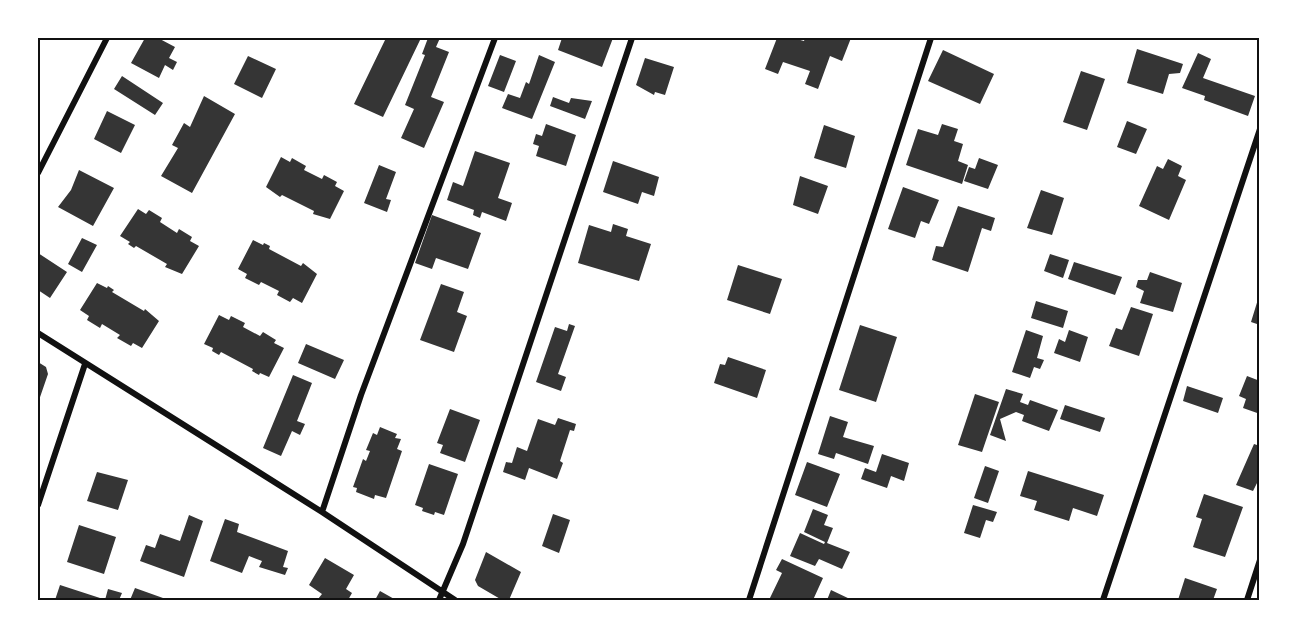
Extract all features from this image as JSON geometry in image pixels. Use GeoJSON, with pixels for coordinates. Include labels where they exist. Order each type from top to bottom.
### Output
{"type":"FeatureCollection","features":[{"type":"Feature","properties":{"kind":"street"},"geometry":{"type":"LineString","coordinates":[[38,173],[106,38]]}},
{"type":"Feature","properties":{"kind":"street"},"geometry":{"type":"LineString","coordinates":[[322,512],[361,395],[495,38]]}},
{"type":"Feature","properties":{"kind":"street"},"geometry":{"type":"LineString","coordinates":[[439,600],[463,544],[632,38]]}},
{"type":"Feature","properties":{"kind":"street"},"geometry":{"type":"LineString","coordinates":[[749,600],[931,38]]}},
{"type":"Feature","properties":{"kind":"street"},"geometry":{"type":"LineString","coordinates":[[1102,600],[1260,129]]}},
{"type":"Feature","properties":{"kind":"street"},"geometry":{"type":"LineString","coordinates":[[38,333],[322,512],[455,600]]}},
{"type":"Feature","properties":{"kind":"street"},"geometry":{"type":"LineString","coordinates":[[38,505],[85,363]]}},
{"type":"Feature","properties":{"kind":"street"},"geometry":{"type":"LineString","coordinates":[[1246,600],[1260,560]]}},
{"type":"Feature","properties":{"kind":"building"},"geometry":{"type":"Polygon","coordinates":[[[145,38],[158,38],[175,47],[169,58],[177,62],[173,70],[165,65],[159,78],[131,63],[145,38]]]}},
{"type":"Feature","properties":{"kind":"building"},"geometry":{"type":"Polygon","coordinates":[[[386,38],[421,38],[383,117],[354,104],[386,38]]]}},
{"type":"Feature","properties":{"kind":"building"},"geometry":{"type":"Polygon","coordinates":[[[428,38],[440,38],[436,47],[449,52],[431,97],[444,102],[424,148],[401,138],[414,109],[405,105],[425,55],[422,54],[428,38]]]}},
{"type":"Feature","properties":{"kind":"building"},"geometry":{"type":"Polygon","coordinates":[[[562,38],[613,38],[602,67],[558,50],[562,38]]]}},
{"type":"Feature","properties":{"kind":"building"},"geometry":{"type":"Polygon","coordinates":[[[777,38],[804,41],[805,38],[851,38],[842,61],[830,56],[818,89],[805,84],[810,71],[783,62],[778,74],[765,69],[777,38]]]}},
{"type":"Feature","properties":{"kind":"building"},"geometry":{"type":"Polygon","coordinates":[[[1137,49],[1183,64],[1180,73],[1169,74],[1163,94],[1127,83],[1137,49]]]}},
{"type":"Feature","properties":{"kind":"building"},"geometry":{"type":"Polygon","coordinates":[[[943,50],[994,74],[980,104],[928,81],[943,50]]]}},
{"type":"Feature","properties":{"kind":"building"},"geometry":{"type":"Polygon","coordinates":[[[1198,53],[1211,59],[1203,78],[1255,96],[1248,116],[1204,100],[1205,96],[1182,88],[1198,53]]]}},
{"type":"Feature","properties":{"kind":"building"},"geometry":{"type":"Polygon","coordinates":[[[500,55],[516,61],[504,92],[488,86],[500,55]]]}},
{"type":"Feature","properties":{"kind":"building"},"geometry":{"type":"Polygon","coordinates":[[[539,55],[555,62],[532,119],[502,108],[508,94],[520,98],[526,82],[529,84],[539,55]]]}},
{"type":"Feature","properties":{"kind":"building"},"geometry":{"type":"Polygon","coordinates":[[[248,56],[276,69],[262,98],[234,84],[248,56]]]}},
{"type":"Feature","properties":{"kind":"building"},"geometry":{"type":"Polygon","coordinates":[[[645,58],[674,67],[665,95],[655,92],[654,95],[636,85],[645,58]]]}},
{"type":"Feature","properties":{"kind":"building"},"geometry":{"type":"Polygon","coordinates":[[[1081,71],[1105,79],[1087,130],[1063,122],[1081,71]]]}},
{"type":"Feature","properties":{"kind":"building"},"geometry":{"type":"Polygon","coordinates":[[[122,76],[163,103],[155,115],[114,89],[122,76]]]}},
{"type":"Feature","properties":{"kind":"building"},"geometry":{"type":"Polygon","coordinates":[[[204,96],[235,114],[192,193],[161,176],[178,148],[172,145],[184,123],[190,127],[204,96]]]}},
{"type":"Feature","properties":{"kind":"building"},"geometry":{"type":"Polygon","coordinates":[[[553,97],[569,103],[571,98],[592,101],[585,119],[550,106],[553,97]]]}},
{"type":"Feature","properties":{"kind":"building"},"geometry":{"type":"Polygon","coordinates":[[[107,111],[135,125],[121,153],[94,139],[107,111]]]}},
{"type":"Feature","properties":{"kind":"building"},"geometry":{"type":"Polygon","coordinates":[[[1127,121],[1147,129],[1136,154],[1117,147],[1127,121]]]}},
{"type":"Feature","properties":{"kind":"building"},"geometry":{"type":"Polygon","coordinates":[[[546,124],[576,135],[566,166],[536,156],[539,146],[533,144],[536,134],[542,136],[546,124]]]}},
{"type":"Feature","properties":{"kind":"building"},"geometry":{"type":"Polygon","coordinates":[[[942,124],[958,129],[954,141],[963,144],[958,161],[968,165],[962,184],[906,165],[918,129],[938,135],[942,124]]]}},
{"type":"Feature","properties":{"kind":"building"},"geometry":{"type":"Polygon","coordinates":[[[824,125],[855,136],[846,168],[814,158],[824,125]]]}},
{"type":"Feature","properties":{"kind":"building"},"geometry":{"type":"Polygon","coordinates":[[[475,151],[510,163],[498,198],[512,203],[506,221],[482,212],[480,218],[473,215],[474,210],[447,200],[453,182],[463,186],[475,151]]]}},
{"type":"Feature","properties":{"kind":"building"},"geometry":{"type":"Polygon","coordinates":[[[281,157],[290,162],[292,158],[306,166],[304,170],[322,179],[324,175],[337,182],[335,186],[344,191],[330,219],[313,214],[314,211],[282,195],[280,197],[266,187],[281,157]]]}},
{"type":"Feature","properties":{"kind":"building"},"geometry":{"type":"Polygon","coordinates":[[[979,158],[998,165],[988,189],[964,181],[969,167],[975,169],[979,158]]]}},
{"type":"Feature","properties":{"kind":"building"},"geometry":{"type":"Polygon","coordinates":[[[1168,159],[1182,166],[1178,176],[1186,180],[1169,220],[1139,206],[1157,166],[1163,169],[1168,159]]]}},
{"type":"Feature","properties":{"kind":"building"},"geometry":{"type":"Polygon","coordinates":[[[613,161],[659,177],[654,196],[642,192],[638,204],[603,192],[613,161]]]}},
{"type":"Feature","properties":{"kind":"building"},"geometry":{"type":"Polygon","coordinates":[[[379,165],[396,172],[386,199],[391,200],[387,212],[364,203],[379,165]]]}},
{"type":"Feature","properties":{"kind":"building"},"geometry":{"type":"Polygon","coordinates":[[[79,170],[114,188],[93,226],[58,207],[71,190],[79,170]]]}},
{"type":"Feature","properties":{"kind":"building"},"geometry":{"type":"Polygon","coordinates":[[[800,176],[828,186],[818,214],[793,205],[800,176]]]}},
{"type":"Feature","properties":{"kind":"building"},"geometry":{"type":"Polygon","coordinates":[[[903,187],[939,200],[929,224],[921,221],[915,238],[888,229],[903,187]]]}},
{"type":"Feature","properties":{"kind":"building"},"geometry":{"type":"Polygon","coordinates":[[[1041,190],[1064,198],[1052,235],[1027,228],[1041,190]]]}},
{"type":"Feature","properties":{"kind":"building"},"geometry":{"type":"Polygon","coordinates":[[[958,206],[995,218],[991,231],[982,228],[968,272],[932,260],[936,246],[943,247],[958,206]]]}},
{"type":"Feature","properties":{"kind":"building"},"geometry":{"type":"Polygon","coordinates":[[[138,209],[146,214],[149,210],[162,218],[160,222],[177,233],[179,229],[192,237],[190,241],[199,246],[182,274],[165,267],[167,264],[136,246],[134,248],[128,244],[130,242],[120,236],[138,209]]]}},
{"type":"Feature","properties":{"kind":"building"},"geometry":{"type":"Polygon","coordinates":[[[432,215],[481,233],[468,269],[436,258],[432,269],[415,263],[432,215]]]}},
{"type":"Feature","properties":{"kind":"building"},"geometry":{"type":"Polygon","coordinates":[[[613,224],[628,229],[626,236],[651,244],[639,281],[578,263],[589,225],[611,232],[613,224]]]}},
{"type":"Feature","properties":{"kind":"building"},"geometry":{"type":"Polygon","coordinates":[[[82,238],[97,245],[82,272],[68,264],[82,238]]]}},
{"type":"Feature","properties":{"kind":"building"},"geometry":{"type":"Polygon","coordinates":[[[253,240],[270,246],[269,249],[301,266],[303,263],[317,274],[302,303],[293,298],[290,302],[277,295],[279,291],[261,282],[259,285],[245,278],[247,274],[238,269],[253,240]]]}},
{"type":"Feature","properties":{"kind":"building"},"geometry":{"type":"Polygon","coordinates":[[[38,253],[67,272],[50,298],[38,290],[38,253]]]}},
{"type":"Feature","properties":{"kind":"building"},"geometry":{"type":"Polygon","coordinates":[[[1050,254],[1069,260],[1063,278],[1044,271],[1050,254]]]}},
{"type":"Feature","properties":{"kind":"building"},"geometry":{"type":"Polygon","coordinates":[[[1074,262],[1122,277],[1115,295],[1068,279],[1074,262]]]}},
{"type":"Feature","properties":{"kind":"building"},"geometry":{"type":"Polygon","coordinates":[[[738,265],[782,279],[770,314],[727,300],[738,265]]]}},
{"type":"Feature","properties":{"kind":"building"},"geometry":{"type":"Polygon","coordinates":[[[1150,272],[1182,283],[1173,312],[1140,303],[1144,291],[1136,287],[1138,280],[1147,280],[1150,272]]]}},
{"type":"Feature","properties":{"kind":"building"},"geometry":{"type":"Polygon","coordinates":[[[97,283],[107,288],[108,286],[114,290],[112,292],[144,311],[145,309],[159,321],[142,348],[133,343],[131,346],[117,338],[120,335],[102,324],[100,328],[87,320],[89,316],[80,310],[97,283]]]}},
{"type":"Feature","properties":{"kind":"building"},"geometry":{"type":"Polygon","coordinates":[[[441,284],[464,292],[457,312],[467,316],[454,352],[420,340],[441,284]]]}},
{"type":"Feature","properties":{"kind":"building"},"geometry":{"type":"Polygon","coordinates":[[[1260,296],[1260,325],[1251,322],[1260,296]]]}},
{"type":"Feature","properties":{"kind":"building"},"geometry":{"type":"Polygon","coordinates":[[[1036,301],[1068,311],[1063,328],[1031,318],[1036,301]]]}},
{"type":"Feature","properties":{"kind":"building"},"geometry":{"type":"Polygon","coordinates":[[[1131,307],[1153,314],[1139,356],[1109,346],[1116,328],[1122,330],[1131,307]]]}},
{"type":"Feature","properties":{"kind":"building"},"geometry":{"type":"Polygon","coordinates":[[[219,315],[229,320],[231,316],[245,323],[243,327],[260,336],[263,332],[276,340],[274,343],[284,348],[269,377],[260,373],[259,375],[252,371],[253,369],[221,352],[219,355],[212,351],[213,348],[204,344],[219,315]]]}},
{"type":"Feature","properties":{"kind":"building"},"geometry":{"type":"Polygon","coordinates":[[[569,324],[575,326],[558,374],[566,377],[561,391],[536,382],[555,327],[567,331],[569,324]]]}},
{"type":"Feature","properties":{"kind":"building"},"geometry":{"type":"Polygon","coordinates":[[[860,325],[897,337],[876,402],[839,390],[860,325]]]}},
{"type":"Feature","properties":{"kind":"building"},"geometry":{"type":"Polygon","coordinates":[[[1026,330],[1043,336],[1037,358],[1044,360],[1040,369],[1034,367],[1030,378],[1012,372],[1026,330]]]}},
{"type":"Feature","properties":{"kind":"building"},"geometry":{"type":"Polygon","coordinates":[[[1069,330],[1088,337],[1080,362],[1054,353],[1059,339],[1065,342],[1069,330]]]}},
{"type":"Feature","properties":{"kind":"building"},"geometry":{"type":"Polygon","coordinates":[[[306,344],[344,360],[335,379],[298,363],[306,344]]]}},
{"type":"Feature","properties":{"kind":"building"},"geometry":{"type":"Polygon","coordinates":[[[728,357],[766,370],[757,398],[714,383],[720,364],[725,365],[728,357]]]}},
{"type":"Feature","properties":{"kind":"building"},"geometry":{"type":"Polygon","coordinates":[[[38,362],[46,367],[48,374],[38,403],[38,362]]]}},
{"type":"Feature","properties":{"kind":"building"},"geometry":{"type":"Polygon","coordinates":[[[293,375],[312,383],[297,421],[305,424],[300,435],[292,431],[281,456],[263,448],[293,375]]]}},
{"type":"Feature","properties":{"kind":"building"},"geometry":{"type":"Polygon","coordinates":[[[1247,376],[1260,381],[1260,414],[1243,408],[1246,399],[1239,396],[1247,376]]]}},
{"type":"Feature","properties":{"kind":"building"},"geometry":{"type":"Polygon","coordinates":[[[1187,386],[1223,398],[1218,413],[1183,401],[1187,386]]]}},
{"type":"Feature","properties":{"kind":"building"},"geometry":{"type":"Polygon","coordinates":[[[1006,389],[1023,394],[1020,402],[1028,405],[1030,400],[1058,410],[1049,431],[1022,421],[1024,415],[1016,412],[1000,419],[1006,441],[990,435],[1006,389]]]}},
{"type":"Feature","properties":{"kind":"building"},"geometry":{"type":"Polygon","coordinates":[[[975,394],[999,402],[982,452],[958,445],[975,394]]]}},
{"type":"Feature","properties":{"kind":"building"},"geometry":{"type":"Polygon","coordinates":[[[1065,405],[1105,418],[1100,432],[1060,419],[1065,405]]]}},
{"type":"Feature","properties":{"kind":"building"},"geometry":{"type":"Polygon","coordinates":[[[450,409],[480,420],[465,462],[440,453],[443,445],[437,443],[450,409]]]}},
{"type":"Feature","properties":{"kind":"building"},"geometry":{"type":"Polygon","coordinates":[[[830,416],[848,422],[843,437],[874,446],[868,464],[836,453],[834,459],[818,454],[830,416]]]}},
{"type":"Feature","properties":{"kind":"building"},"geometry":{"type":"Polygon","coordinates":[[[558,418],[576,424],[574,431],[570,430],[557,479],[529,468],[525,480],[503,472],[506,462],[512,463],[517,447],[527,451],[538,419],[555,425],[558,418]]]}},
{"type":"Feature","properties":{"kind":"building"},"geometry":{"type":"Polygon","coordinates":[[[380,427],[397,434],[395,438],[401,439],[397,449],[402,451],[386,498],[375,495],[374,499],[356,492],[357,488],[353,487],[363,459],[366,461],[370,451],[366,450],[373,433],[377,435],[380,427]]]}},
{"type":"Feature","properties":{"kind":"building"},"geometry":{"type":"Polygon","coordinates":[[[1254,444],[1260,446],[1260,477],[1253,491],[1236,485],[1254,444]]]}},
{"type":"Feature","properties":{"kind":"building"},"geometry":{"type":"Polygon","coordinates":[[[882,454],[909,463],[904,481],[891,476],[887,488],[861,479],[865,468],[876,472],[882,454]]]}},
{"type":"Feature","properties":{"kind":"building"},"geometry":{"type":"Polygon","coordinates":[[[807,462],[840,474],[827,507],[795,495],[807,462]]]}},
{"type":"Feature","properties":{"kind":"building"},"geometry":{"type":"Polygon","coordinates":[[[429,464],[458,474],[444,515],[422,511],[423,508],[415,505],[429,464]]]}},
{"type":"Feature","properties":{"kind":"building"},"geometry":{"type":"Polygon","coordinates":[[[985,466],[999,471],[988,503],[974,498],[985,466]]]}},
{"type":"Feature","properties":{"kind":"building"},"geometry":{"type":"Polygon","coordinates":[[[1028,471],[1104,495],[1097,516],[1073,508],[1069,521],[1034,510],[1037,501],[1020,496],[1028,471]]]}},
{"type":"Feature","properties":{"kind":"building"},"geometry":{"type":"Polygon","coordinates":[[[97,472],[128,480],[118,510],[87,501],[97,472]]]}},
{"type":"Feature","properties":{"kind":"building"},"geometry":{"type":"Polygon","coordinates":[[[1204,494],[1243,507],[1225,557],[1193,547],[1202,519],[1196,517],[1204,494]]]}},
{"type":"Feature","properties":{"kind":"building"},"geometry":{"type":"Polygon","coordinates":[[[973,505],[997,512],[993,522],[986,520],[980,538],[964,533],[973,505]]]}},
{"type":"Feature","properties":{"kind":"building"},"geometry":{"type":"Polygon","coordinates":[[[813,509],[828,515],[824,525],[833,528],[827,543],[850,552],[842,569],[819,559],[815,566],[790,556],[800,533],[824,544],[825,542],[804,532],[813,509]]]}},
{"type":"Feature","properties":{"kind":"building"},"geometry":{"type":"Polygon","coordinates":[[[553,514],[570,520],[559,553],[542,546],[553,514]]]}},
{"type":"Feature","properties":{"kind":"building"},"geometry":{"type":"Polygon","coordinates":[[[189,515],[203,521],[184,577],[140,561],[146,545],[155,548],[160,534],[180,541],[189,515]]]}},
{"type":"Feature","properties":{"kind":"building"},"geometry":{"type":"Polygon","coordinates":[[[225,519],[239,524],[237,532],[288,551],[283,567],[288,568],[285,575],[259,567],[262,561],[249,556],[242,573],[210,561],[225,519]]]}},
{"type":"Feature","properties":{"kind":"building"},"geometry":{"type":"Polygon","coordinates":[[[79,525],[116,537],[104,574],[67,562],[79,525]]]}},
{"type":"Feature","properties":{"kind":"building"},"geometry":{"type":"Polygon","coordinates":[[[486,552],[521,572],[509,600],[502,600],[478,586],[475,580],[486,552]]]}},
{"type":"Feature","properties":{"kind":"building"},"geometry":{"type":"Polygon","coordinates":[[[325,558],[354,575],[346,589],[352,593],[348,600],[341,598],[339,600],[320,600],[318,599],[322,594],[309,585],[325,558]]]}},
{"type":"Feature","properties":{"kind":"building"},"geometry":{"type":"Polygon","coordinates":[[[782,559],[823,578],[813,600],[769,600],[782,573],[776,570],[782,559]]]}},
{"type":"Feature","properties":{"kind":"building"},"geometry":{"type":"Polygon","coordinates":[[[1185,578],[1217,589],[1213,600],[1178,600],[1185,578]]]}},
{"type":"Feature","properties":{"kind":"building"},"geometry":{"type":"Polygon","coordinates":[[[60,585],[100,598],[99,600],[55,600],[60,585]]]}},
{"type":"Feature","properties":{"kind":"building"},"geometry":{"type":"Polygon","coordinates":[[[135,588],[163,598],[162,600],[130,600],[135,588]]]}},
{"type":"Feature","properties":{"kind":"building"},"geometry":{"type":"Polygon","coordinates":[[[108,589],[122,593],[119,600],[105,600],[108,589]]]}},
{"type":"Feature","properties":{"kind":"building"},"geometry":{"type":"Polygon","coordinates":[[[831,590],[852,600],[827,600],[831,590]]]}},
{"type":"Feature","properties":{"kind":"building"},"geometry":{"type":"Polygon","coordinates":[[[380,591],[396,600],[375,600],[380,591]]]}}]}
